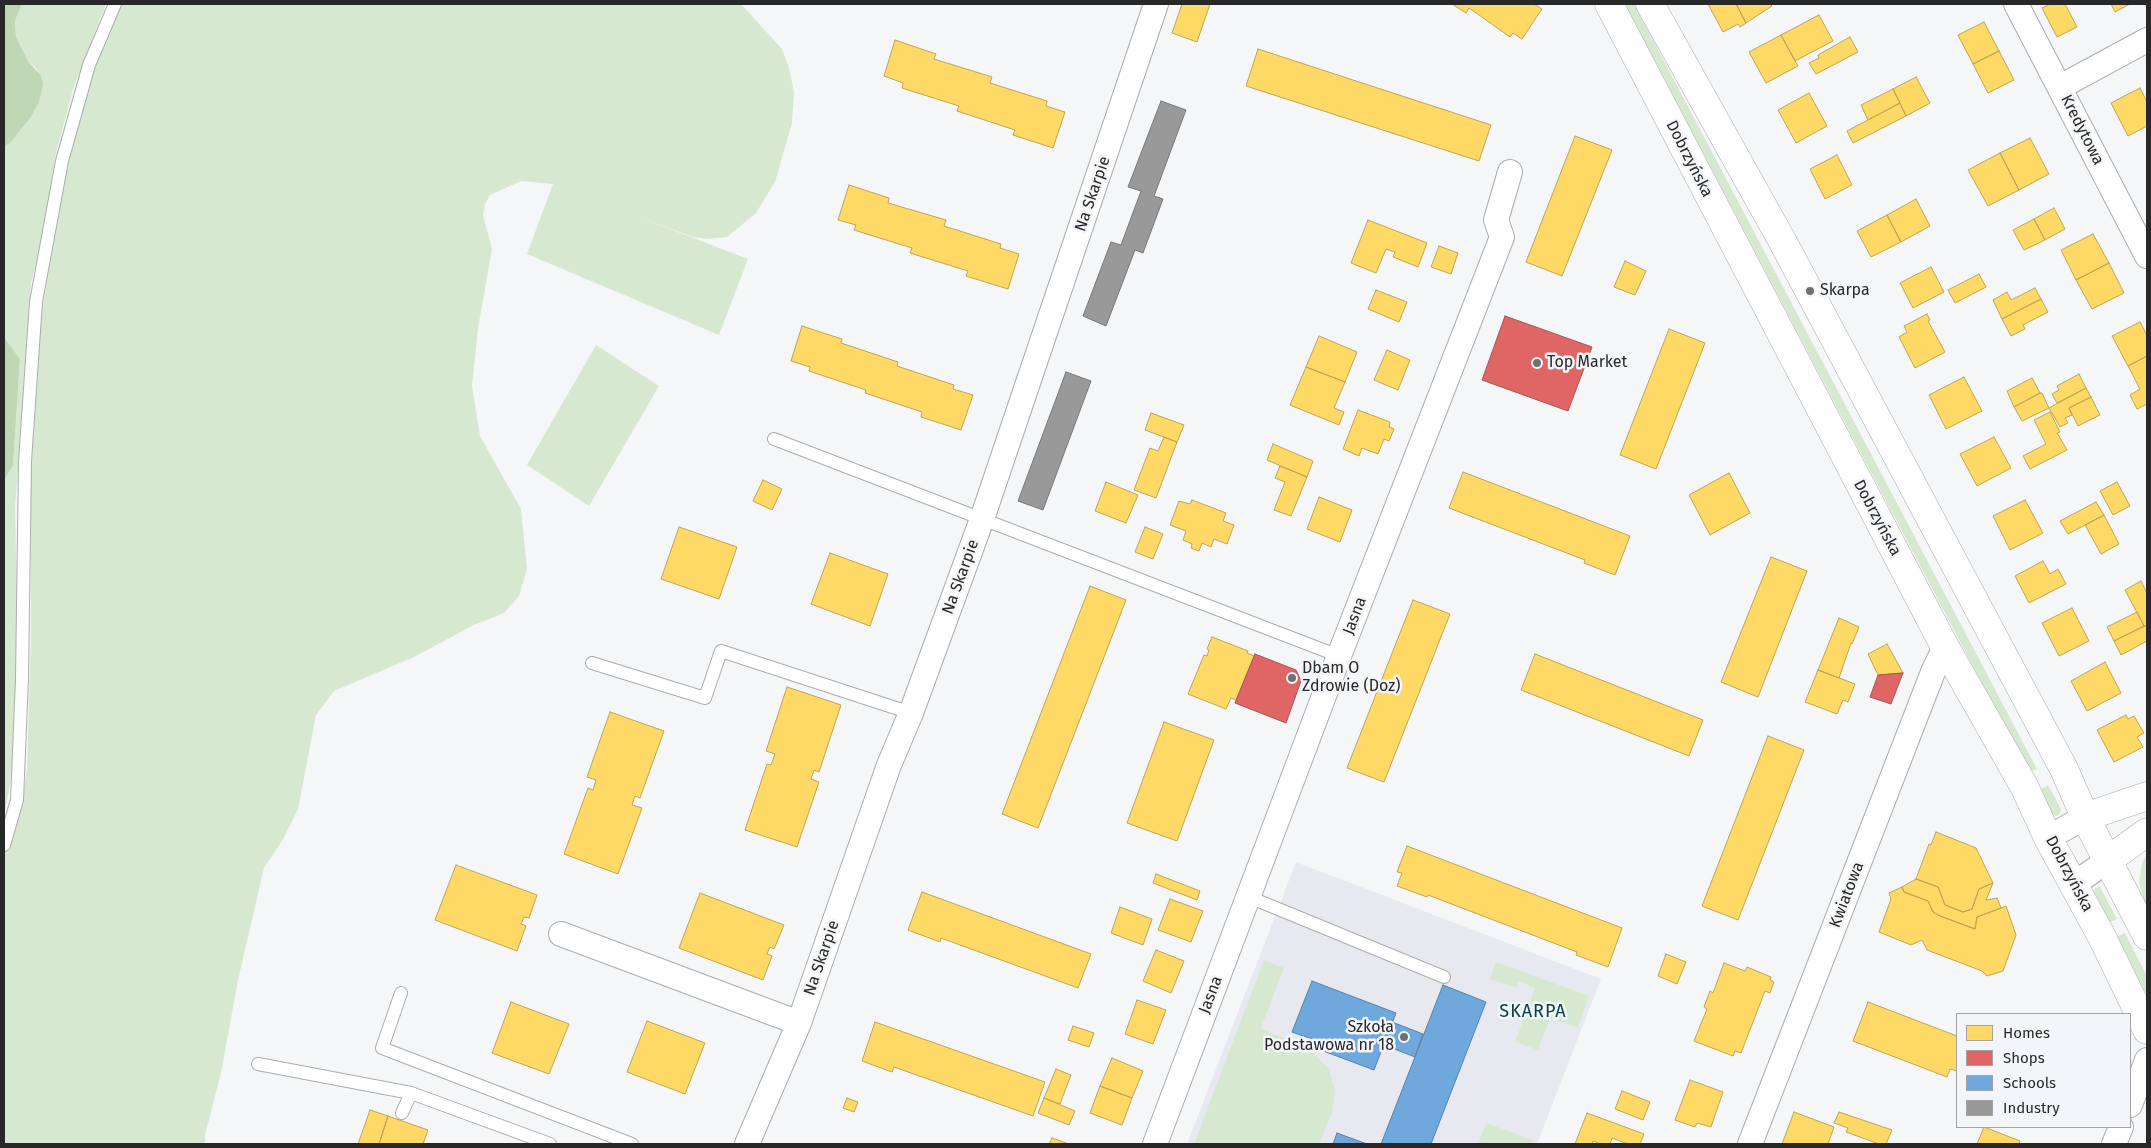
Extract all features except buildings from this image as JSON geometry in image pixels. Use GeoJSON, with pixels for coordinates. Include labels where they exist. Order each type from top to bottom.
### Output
{"type":"FeatureCollection","features":[{"type":"Feature","properties":{"kind":"main road","name":"Dobrzyńska"},"geometry":{"type":"LineString","coordinates":[[1609,4],[1945,647],[2026,788],[2048,838],[2102,937],[2147,1030]]}},
{"type":"Feature","properties":{"kind":"main road"},"geometry":{"type":"LineString","coordinates":[[1650,4],[1784,244],[2064,768],[2085,817],[2147,936]]}},
{"type":"Feature","properties":{"kind":"main road"},"geometry":{"type":"LineString","coordinates":[[2085,817],[2147,796]]}},
{"type":"Feature","properties":{"kind":"main road"},"geometry":{"type":"LineString","coordinates":[[2107,861],[2147,832]]}},
{"type":"Feature","properties":{"kind":"street","name":"Na Skarpie"},"geometry":{"type":"LineString","coordinates":[[747,1144],[799,1023],[890,765],[982,519],[1156,4]]}},
{"type":"Feature","properties":{"kind":"street","name":"Kredytowa"},"geometry":{"type":"LineString","coordinates":[[2016,4],[2147,256]]}},
{"type":"Feature","properties":{"kind":"street"},"geometry":{"type":"LineString","coordinates":[[2060,87],[2147,40]]}},
{"type":"Feature","properties":{"kind":"street","name":"Jasna"},"geometry":{"type":"LineString","coordinates":[[1155,1144],[1339,656],[1502,237],[1496,220],[1510,172]]}},
{"type":"Feature","properties":{"kind":"street","name":"Kwiatowa"},"geometry":{"type":"LineString","coordinates":[[1750,1144],[1933,672],[1945,647]]}},
{"type":"Feature","properties":{"kind":"street"},"geometry":{"type":"LineString","coordinates":[[2048,838],[2085,817]]}},
{"type":"Feature","properties":{"kind":"street"},"geometry":{"type":"LineString","coordinates":[[2074,884],[2107,861]]}},
{"type":"Feature","properties":{"kind":"street"},"geometry":{"type":"LineString","coordinates":[[561,934],[799,1023]]}},
{"type":"Feature","properties":{"kind":"street"},"geometry":{"type":"LineString","coordinates":[[2131,1101],[2147,1060]]}},
{"type":"Feature","properties":{"kind":"street"},"geometry":{"type":"LineString","coordinates":[[2114,1144],[2121,1128]]}},
{"type":"Feature","properties":{"kind":"lane"},"geometry":{"type":"LineString","coordinates":[[4,845],[17,800],[21,696],[25,461],[36,302],[62,161],[89,65],[115,4]]}},
{"type":"Feature","properties":{"kind":"lane"},"geometry":{"type":"LineString","coordinates":[[774,440],[1339,656]]}},
{"type":"Feature","properties":{"kind":"lane"},"geometry":{"type":"LineString","coordinates":[[592,663],[705,698],[722,651],[911,713]]}},
{"type":"Feature","properties":{"kind":"lane"},"geometry":{"type":"LineString","coordinates":[[1248,897],[1444,977]]}},
{"type":"Feature","properties":{"kind":"lane"},"geometry":{"type":"LineString","coordinates":[[401,993],[382,1048],[632,1144]]}},
{"type":"Feature","properties":{"kind":"lane"},"geometry":{"type":"LineString","coordinates":[[258,1064],[411,1093],[550,1144]]}},
{"type":"Feature","properties":{"kind":"lane"},"geometry":{"type":"LineString","coordinates":[[402,1113],[411,1093]]}},
{"type":"Feature","properties":{"kind":"shaded area","name":"Szkoła Podstawowa nr 18"},"geometry":{"type":"Polygon","coordinates":[[[1296,862],[1601,979],[1537,1144],[1187,1144],[1296,862]]]}},
{"type":"Feature","properties":{"kind":"green space"},"geometry":{"type":"Polygon","coordinates":[[[4,4],[22,4],[15,21],[16,37],[28,61],[41,76],[43,85],[39,102],[30,118],[10,143],[4,147],[4,4]]]}},
{"type":"Feature","properties":{"kind":"green space"},"geometry":{"type":"Polygon","coordinates":[[[22,4],[106,4],[74,86],[56,153],[40,249],[31,283],[15,509],[17,598],[14,745],[4,817],[4,480],[13,466],[20,359],[4,337],[4,147],[10,143],[37,69],[28,61],[16,37],[15,21],[22,4]]]}},
{"type":"Feature","properties":{"kind":"green space"},"geometry":{"type":"Polygon","coordinates":[[[120,4],[741,4],[782,49],[789,68],[794,92],[792,123],[775,182],[756,213],[727,237],[708,239],[693,237],[636,216],[748,259],[719,335],[527,254],[553,184],[521,181],[490,195],[485,204],[483,215],[492,249],[478,328],[472,386],[480,436],[521,509],[527,569],[519,596],[504,613],[474,625],[414,657],[334,691],[316,715],[298,809],[282,841],[264,868],[238,980],[221,1073],[205,1135],[205,1144],[4,1144],[4,855],[21,811],[27,768],[31,640],[31,454],[42,311],[68,162],[95,67],[120,4]]]}},
{"type":"Feature","properties":{"kind":"green space"},"geometry":{"type":"Polygon","coordinates":[[[1625,4],[1634,4],[2037,769],[2029,773],[1625,4]]]}},
{"type":"Feature","properties":{"kind":"green space"},"geometry":{"type":"Polygon","coordinates":[[[4,337],[20,359],[13,466],[4,480],[4,337]]]}},
{"type":"Feature","properties":{"kind":"green space"},"geometry":{"type":"Polygon","coordinates":[[[596,345],[659,386],[589,506],[527,465],[596,345]]]}},
{"type":"Feature","properties":{"kind":"green space"},"geometry":{"type":"Polygon","coordinates":[[[2048,785],[2061,809],[2059,815],[2056,816],[2050,813],[2038,791],[2048,785]]]}},
{"type":"Feature","properties":{"kind":"green space"},"geometry":{"type":"Polygon","coordinates":[[[2147,854],[2147,904],[2145,905],[2139,882],[2142,863],[2147,854]]]}},
{"type":"Feature","properties":{"kind":"green space"},"geometry":{"type":"Polygon","coordinates":[[[2100,887],[2117,919],[2109,923],[2094,892],[2095,888],[2100,887]]]}},
{"type":"Feature","properties":{"kind":"green space"},"geometry":{"type":"Polygon","coordinates":[[[2125,933],[2147,976],[2147,996],[2116,937],[2125,933]]]}},
{"type":"Feature","properties":{"kind":"green space"},"geometry":{"type":"Polygon","coordinates":[[[1264,960],[1284,968],[1261,1028],[1309,1049],[1329,1069],[1335,1091],[1332,1113],[1319,1144],[1194,1144],[1264,960]]]}},
{"type":"Feature","properties":{"kind":"green space"},"geometry":{"type":"Polygon","coordinates":[[[1496,962],[1589,996],[1578,1028],[1550,1018],[1538,1050],[1515,1042],[1535,988],[1518,981],[1516,988],[1490,979],[1496,962]]]}},
{"type":"Feature","properties":{"kind":"green space"},"geometry":{"type":"Polygon","coordinates":[[[1486,1123],[1533,1140],[1532,1144],[1478,1144],[1486,1123]]]}},
{"type":"Feature","properties":{"kind":"place","name":"Skarpa"},"geometry":{"type":"Point","coordinates":[1810,291]}},
{"type":"Feature","properties":{"kind":"place","name":"Top Market"},"geometry":{"type":"Point","coordinates":[1537,363]}},
{"type":"Feature","properties":{"kind":"place","name":"Dbam O Zdrowie (Doz)"},"geometry":{"type":"Point","coordinates":[1292,678]}},
{"type":"Feature","properties":{"kind":"place","name":"Szkoła Podstawowa nr 18"},"geometry":{"type":"Point","coordinates":[1404,1037]}},
{"type":"Feature","properties":{"kind":"district","name":"SKARPA"},"geometry":{"type":"Point","coordinates":[1533,1012]}}]}
